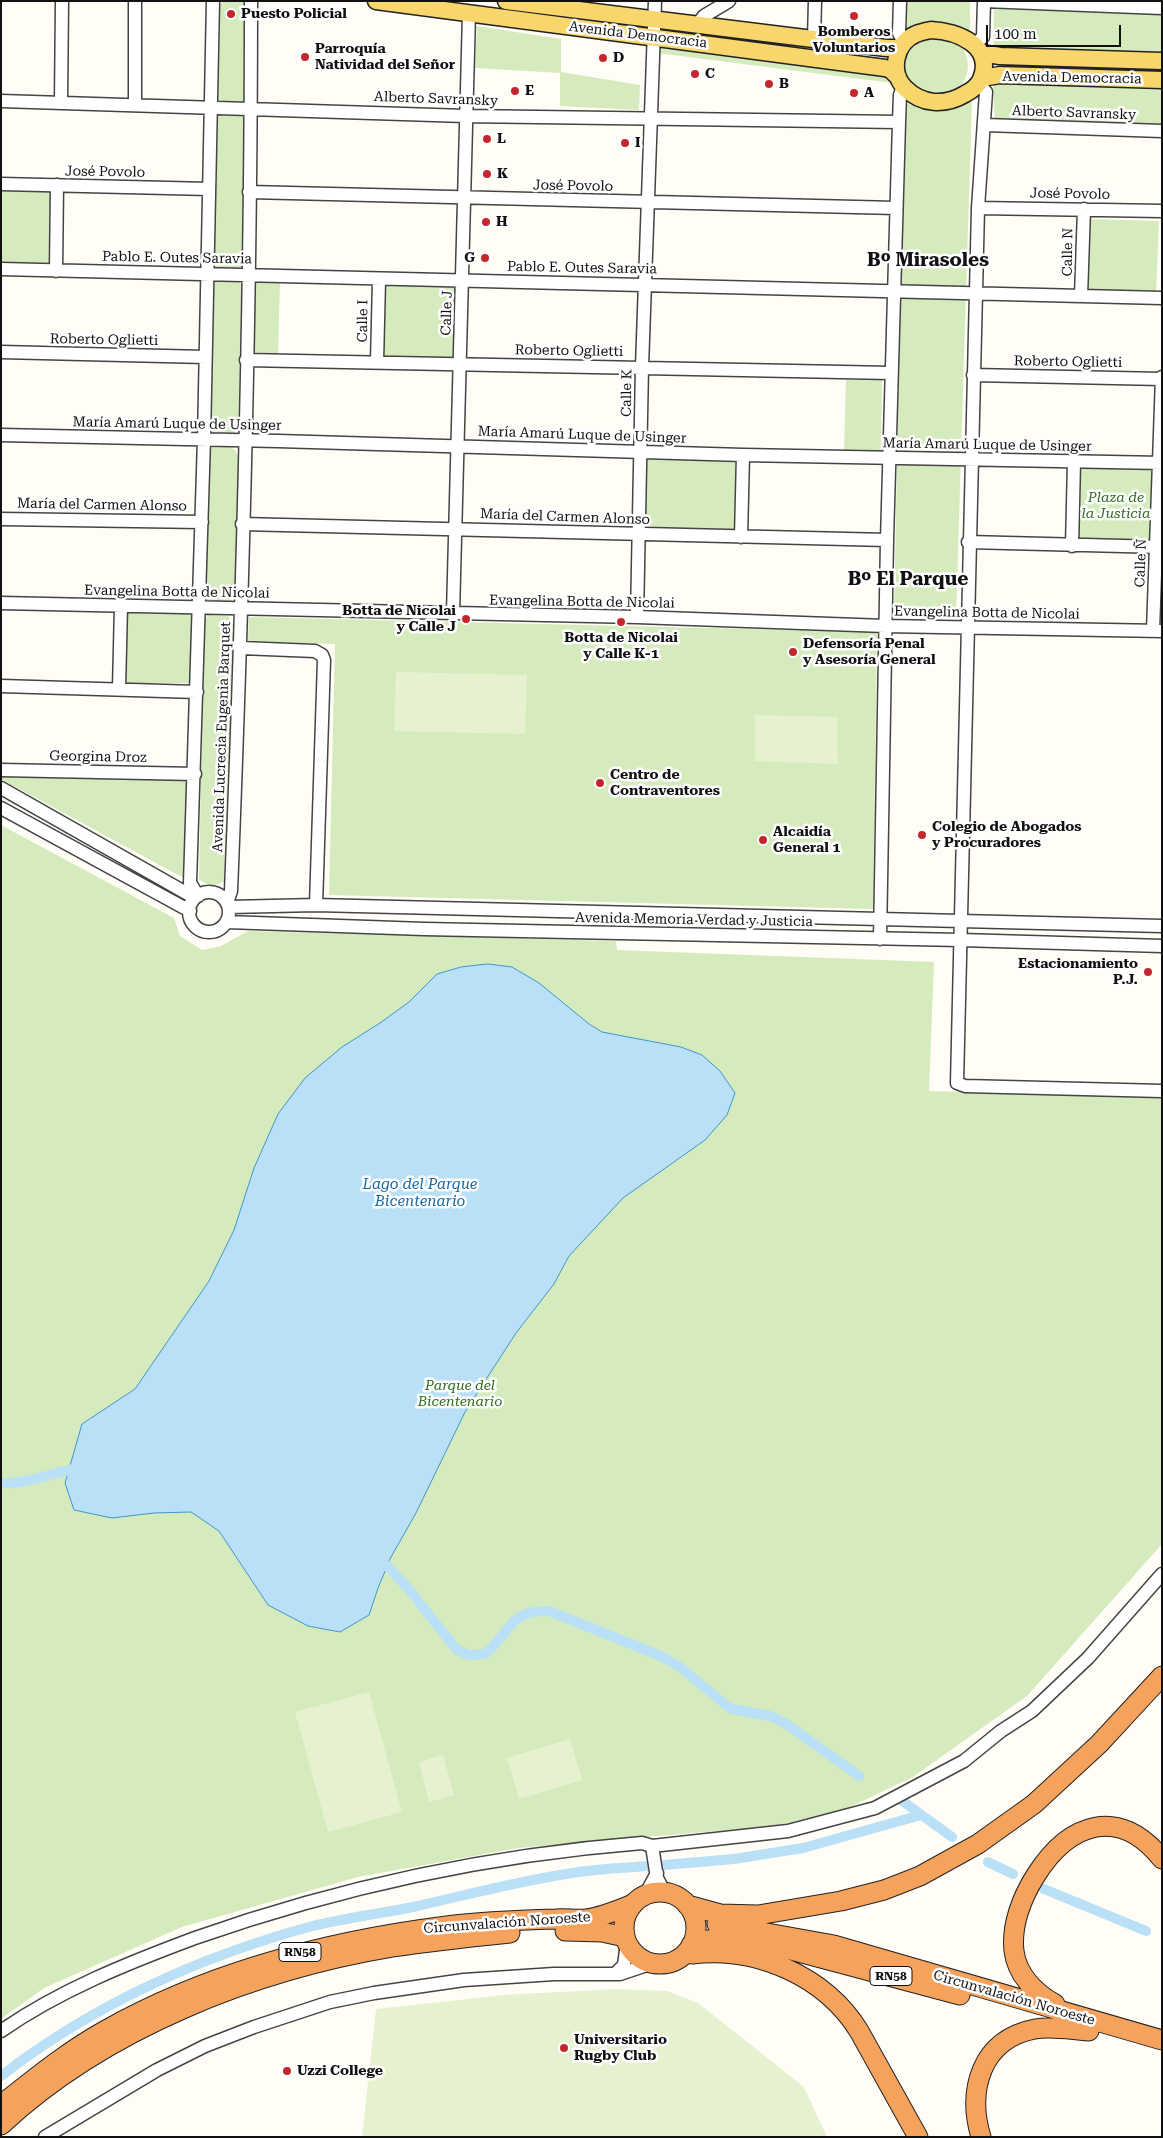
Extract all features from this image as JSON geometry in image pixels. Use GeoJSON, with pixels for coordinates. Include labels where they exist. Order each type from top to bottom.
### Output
{"type":"FeatureCollection","features":[{"type":"Feature","properties":{"kind":"highway"},"geometry":{"type":"LineString","coordinates":[[918,2137],[850,2016],[832,1997],[809,1980],[790,1970],[763,1960],[740,1955],[688,1950],[696,1926],[690,1909],[720,1914],[758,1915],[841,1901],[884,1890],[920,1876],[978,1844],[1034,1804],[1099,1744],[1162,1676]]}},
{"type":"Feature","properties":{"kind":"highway"},"geometry":{"type":"LineString","coordinates":[[1075,2016],[1035,1990],[1018,1963],[1014,1952],[1014,1931],[1028,1887],[1055,1849],[1078,1832],[1092,1827],[1108,1826],[1138,1836],[1150,1844],[1162,1859]]}},
{"type":"Feature","properties":{"kind":"highway","name":"RN58"},"geometry":{"type":"LineString","coordinates":[[639,1900],[665,1893],[681,1899],[690,1909]]}},
{"type":"Feature","properties":{"kind":"highway"},"geometry":{"type":"LineString","coordinates":[[639,1900],[627,1914],[624,1926],[626,1940],[638,1956],[653,1963]]}},
{"type":"Feature","properties":{"kind":"highway","name":"Circunvalación Noroeste"},"geometry":{"type":"LineString","coordinates":[[1,2104],[38,2075],[106,2030],[164,2002],[237,1972],[305,1951],[397,1932],[507,1920],[585,1919],[639,1900]]}},
{"type":"Feature","properties":{"kind":"highway","name":"Circunvalación Noroeste"},"geometry":{"type":"LineString","coordinates":[[690,1909],[718,1924],[802,1938],[863,1953],[1162,2040]]}},
{"type":"Feature","properties":{"kind":"highway","name":"Circunvalación Noroeste"},"geometry":{"type":"LineString","coordinates":[[1,2125],[44,2089],[84,2061],[134,2032],[203,2001],[297,1969],[392,1947],[521,1932],[583,1931],[626,1940]]}},
{"type":"Feature","properties":{"kind":"highway","name":"Circunvalación Noroeste"},"geometry":{"type":"LineString","coordinates":[[688,1950],[700,1941],[717,1939],[780,1947],[872,1970],[1162,2052]]}},
{"type":"Feature","properties":{"kind":"highway","name":"RN58"},"geometry":{"type":"LineString","coordinates":[[653,1963],[669,1962],[688,1950]]}},
{"type":"Feature","properties":{"kind":"highway"},"geometry":{"type":"LineString","coordinates":[[981,2137],[976,2110],[976,2089],[980,2070],[999,2046],[1016,2036],[1035,2029],[1089,2031]]}},
{"type":"Feature","properties":{"kind":"main road","name":"Avenida Democracia"},"geometry":{"type":"LineString","coordinates":[[376,1],[885,68],[891,70],[900,81]]}},
{"type":"Feature","properties":{"kind":"main road","name":"Avenida Democracia"},"geometry":{"type":"LineString","coordinates":[[506,1],[696,26],[814,39],[902,46]]}},
{"type":"Feature","properties":{"kind":"main road"},"geometry":{"type":"LineString","coordinates":[[931,30],[947,30],[962,36],[978,49],[983,61],[980,81],[959,98],[938,103],[925,101],[915,96],[900,81],[896,64],[902,46],[915,34],[931,30]]}},
{"type":"Feature","properties":{"kind":"main road","name":"Avenida Democracia"},"geometry":{"type":"LineString","coordinates":[[978,49],[1000,56],[1162,61]]}},
{"type":"Feature","properties":{"kind":"main road","name":"Avenida Democracia"},"geometry":{"type":"LineString","coordinates":[[980,81],[1000,75],[1162,80]]}},
{"type":"Feature","properties":{"kind":"street"},"geometry":{"type":"LineString","coordinates":[[60,102],[62,1]]}},
{"type":"Feature","properties":{"kind":"street"},"geometry":{"type":"LineString","coordinates":[[134,104],[135,1]]}},
{"type":"Feature","properties":{"kind":"street","name":"Avenida Lucrecia Eugenia Barquet"},"geometry":{"type":"LineString","coordinates":[[196,897],[190,883],[200,608],[213,1]]}},
{"type":"Feature","properties":{"kind":"street","name":"Avenida Lucrecia Eugenia Barquet"},"geometry":{"type":"LineString","coordinates":[[228,905],[231,891],[241,608],[249,192],[250,1]]}},
{"type":"Feature","properties":{"kind":"street","name":"Calle K"},"geometry":{"type":"LineString","coordinates":[[636,617],[652,37],[655,1]]}},
{"type":"Feature","properties":{"kind":"street"},"geometry":{"type":"LineString","coordinates":[[696,26],[704,16],[729,1]]}},
{"type":"Feature","properties":{"kind":"street"},"geometry":{"type":"LineString","coordinates":[[814,39],[815,1]]}},
{"type":"Feature","properties":{"kind":"street"},"geometry":{"type":"LineString","coordinates":[[900,1],[899,33],[902,46]]}},
{"type":"Feature","properties":{"kind":"street"},"geometry":{"type":"LineString","coordinates":[[978,49],[983,37],[984,1],[1162,8]]}},
{"type":"Feature","properties":{"kind":"street","name":"Calle J"},"geometry":{"type":"LineString","coordinates":[[453,613],[469,14]]}},
{"type":"Feature","properties":{"kind":"street"},"geometry":{"type":"LineString","coordinates":[[880,939],[887,540],[900,81]]}},
{"type":"Feature","properties":{"kind":"street"},"geometry":{"type":"LineString","coordinates":[[980,81],[986,92],[985,125],[980,155],[975,293],[957,1083],[964,1086],[1162,1091]]}},
{"type":"Feature","properties":{"kind":"street","name":"Alberto Savransky"},"geometry":{"type":"LineString","coordinates":[[1,101],[210,106],[465,116],[899,122]]}},
{"type":"Feature","properties":{"kind":"street","name":"Alberto Savransky"},"geometry":{"type":"LineString","coordinates":[[985,125],[1162,131]]}},
{"type":"Feature","properties":{"kind":"street","name":"José Povolo"},"geometry":{"type":"LineString","coordinates":[[1,184],[209,189]]}},
{"type":"Feature","properties":{"kind":"street"},"geometry":{"type":"LineString","coordinates":[[56,270],[57,186]]}},
{"type":"Feature","properties":{"kind":"street","name":"José Povolo"},"geometry":{"type":"LineString","coordinates":[[249,192],[896,208]]}},
{"type":"Feature","properties":{"kind":"street","name":"José Povolo"},"geometry":{"type":"LineString","coordinates":[[978,208],[1162,211]]}},
{"type":"Feature","properties":{"kind":"street","name":"Calle N"},"geometry":{"type":"LineString","coordinates":[[1081,296],[1084,209]]}},
{"type":"Feature","properties":{"kind":"street","name":"Pablo E. Outes Saravia"},"geometry":{"type":"LineString","coordinates":[[1,269],[379,280],[463,280],[1162,298]]}},
{"type":"Feature","properties":{"kind":"street","name":"Calle I"},"geometry":{"type":"LineString","coordinates":[[377,362],[379,280]]}},
{"type":"Feature","properties":{"kind":"street","name":"Roberto Oglietti"},"geometry":{"type":"LineString","coordinates":[[1,352],[205,357]]}},
{"type":"Feature","properties":{"kind":"street","name":"Roberto Oglietti"},"geometry":{"type":"LineString","coordinates":[[246,360],[891,373]]}},
{"type":"Feature","properties":{"kind":"street","name":"Roberto Oglietti"},"geometry":{"type":"LineString","coordinates":[[973,375],[1162,378]]}},
{"type":"Feature","properties":{"kind":"street","name":"Calle Ñ"},"geometry":{"type":"LineString","coordinates":[[1158,631],[1162,378]]}},
{"type":"Feature","properties":{"kind":"street","name":"María Amarú Luque de Usinger"},"geometry":{"type":"LineString","coordinates":[[1,435],[244,440],[743,455],[1160,463]]}},
{"type":"Feature","properties":{"kind":"street"},"geometry":{"type":"LineString","coordinates":[[741,537],[743,455]]}},
{"type":"Feature","properties":{"kind":"street"},"geometry":{"type":"LineString","coordinates":[[1072,546],[1074,462]]}},
{"type":"Feature","properties":{"kind":"street","name":"María del Carmen Alonso"},"geometry":{"type":"LineString","coordinates":[[1,519],[202,522]]}},
{"type":"Feature","properties":{"kind":"street","name":"María del Carmen Alonso"},"geometry":{"type":"LineString","coordinates":[[242,524],[887,540]]}},
{"type":"Feature","properties":{"kind":"street"},"geometry":{"type":"LineString","coordinates":[[968,542],[1159,547]]}},
{"type":"Feature","properties":{"kind":"street","name":"Evangelina Botta de Nicolai"},"geometry":{"type":"LineString","coordinates":[[1,603],[636,617],[966,628],[1158,631]]}},
{"type":"Feature","properties":{"kind":"street"},"geometry":{"type":"LineString","coordinates":[[119,689],[122,606]]}},
{"type":"Feature","properties":{"kind":"street"},"geometry":{"type":"LineString","coordinates":[[240,648],[315,651],[322,655],[324,660],[316,905]]}},
{"type":"Feature","properties":{"kind":"street"},"geometry":{"type":"LineString","coordinates":[[1,686],[197,692]]}},
{"type":"Feature","properties":{"kind":"street","name":"Georgina Droz"},"geometry":{"type":"LineString","coordinates":[[1,770],[195,774]]}},
{"type":"Feature","properties":{"kind":"street","name":"Avenida Memoria Verdad y Justicia"},"geometry":{"type":"LineString","coordinates":[[1,788],[196,897],[206,893],[214,893],[222,896],[228,905],[316,905],[1162,926]]}},
{"type":"Feature","properties":{"kind":"street","name":"Avenida Memoria Verdad y Justicia"},"geometry":{"type":"LineString","coordinates":[[1,808],[190,911],[193,923],[204,931],[217,930],[227,922],[414,929],[1162,946]]}},
{"type":"Feature","properties":{"kind":"street"},"geometry":{"type":"LineString","coordinates":[[190,911],[196,897]]}},
{"type":"Feature","properties":{"kind":"street"},"geometry":{"type":"LineString","coordinates":[[227,922],[228,905]]}},
{"type":"Feature","properties":{"kind":"street"},"geometry":{"type":"LineString","coordinates":[[1,2031],[39,2007],[120,1967],[224,1928],[345,1891],[409,1876],[532,1855],[642,1843],[652,1846],[788,1831],[875,1808],[964,1761],[1001,1731],[1032,1711],[1088,1658],[1162,1574]]}},
{"type":"Feature","properties":{"kind":"street"},"geometry":{"type":"LineString","coordinates":[[652,1846],[656,1872],[665,1893]]}},
{"type":"Feature","properties":{"kind":"street"},"geometry":{"type":"LineString","coordinates":[[639,1900],[656,1872]]}},
{"type":"Feature","properties":{"kind":"street"},"geometry":{"type":"LineString","coordinates":[[615,1974],[624,1965],[626,1940]]}},
{"type":"Feature","properties":{"kind":"street"},"geometry":{"type":"LineString","coordinates":[[45,2137],[157,2070],[189,2054],[254,2027],[330,2002],[374,1993],[464,1980],[554,1974],[615,1974],[653,1963]]}},
{"type":"Feature","properties":{"kind":"green space"},"geometry":{"type":"Polygon","coordinates":[[[223,1],[246,1],[242,269],[212,268],[219,6],[223,1]]]}},
{"type":"Feature","properties":{"kind":"green space"},"geometry":{"type":"Polygon","coordinates":[[[906,1],[970,1],[970,37],[953,26],[939,22],[925,24],[906,32],[906,1]]]}},
{"type":"Feature","properties":{"kind":"green space"},"geometry":{"type":"Polygon","coordinates":[[[994,9],[1162,14],[1162,125],[995,120],[993,89],[996,70],[993,50],[994,9]]]}},
{"type":"Feature","properties":{"kind":"green space"},"geometry":{"type":"Polygon","coordinates":[[[477,26],[561,39],[561,72],[640,85],[639,110],[560,106],[560,73],[475,68],[477,26]]]}},
{"type":"Feature","properties":{"kind":"green space"},"geometry":{"type":"Polygon","coordinates":[[[936,34],[954,40],[962,48],[968,66],[962,84],[954,92],[936,98],[918,92],[910,84],[904,66],[910,48],[918,40],[936,34]]]}},
{"type":"Feature","properties":{"kind":"green space"},"geometry":{"type":"Polygon","coordinates":[[[658,42],[891,77],[892,83],[657,53],[658,42]]]}},
{"type":"Feature","properties":{"kind":"green space"},"geometry":{"type":"Polygon","coordinates":[[[972,98],[956,617],[894,617],[904,99],[938,109],[954,106],[972,98]]]}},
{"type":"Feature","properties":{"kind":"green space"},"geometry":{"type":"Polygon","coordinates":[[[1,184],[57,185],[56,271],[1,269],[1,184]]]}},
{"type":"Feature","properties":{"kind":"green space"},"geometry":{"type":"Polygon","coordinates":[[[1088,219],[1159,221],[1156,293],[1085,291],[1088,219]]]}},
{"type":"Feature","properties":{"kind":"green space"},"geometry":{"type":"Polygon","coordinates":[[[215,280],[237,280],[243,287],[238,429],[234,433],[212,433],[208,429],[211,286],[215,280]]]}},
{"type":"Feature","properties":{"kind":"green space"},"geometry":{"type":"Polygon","coordinates":[[[255,282],[280,283],[278,354],[253,352],[255,282]]]}},
{"type":"Feature","properties":{"kind":"green space"},"geometry":{"type":"Polygon","coordinates":[[[383,283],[459,285],[457,360],[381,358],[383,283]]]}},
{"type":"Feature","properties":{"kind":"green space"},"geometry":{"type":"Polygon","coordinates":[[[846,380],[882,380],[881,451],[844,450],[846,380]]]}},
{"type":"Feature","properties":{"kind":"green space"},"geometry":{"type":"Polygon","coordinates":[[[227,446],[235,450],[239,457],[235,595],[231,602],[209,603],[203,596],[206,456],[212,448],[227,446]]]}},
{"type":"Feature","properties":{"kind":"green space"},"geometry":{"type":"Polygon","coordinates":[[[647,459],[737,461],[736,531],[645,530],[647,459]]]}},
{"type":"Feature","properties":{"kind":"green space","name":"Plaza de la Justicia"},"geometry":{"type":"Polygon","coordinates":[[[1080,468],[1153,470],[1152,544],[1078,542],[1080,468]]]}},
{"type":"Feature","properties":{"kind":"green space"},"geometry":{"type":"Polygon","coordinates":[[[124,613],[191,614],[191,683],[124,683],[124,613]]]}},
{"type":"Feature","properties":{"kind":"green space"},"geometry":{"type":"Polygon","coordinates":[[[209,615],[228,616],[233,622],[225,881],[212,885],[199,880],[204,620],[209,615]]]}},
{"type":"Feature","properties":{"kind":"green space"},"geometry":{"type":"Polygon","coordinates":[[[249,617],[877,632],[873,909],[329,895],[335,644],[248,641],[249,617]]]}},
{"type":"Feature","properties":{"kind":"green space"},"geometry":{"type":"Polygon","coordinates":[[[396,672],[527,675],[525,734],[394,731],[396,672]]]}},
{"type":"Feature","properties":{"kind":"green space"},"geometry":{"type":"Polygon","coordinates":[[[755,715],[837,717],[838,764],[755,761],[755,715]]]}},
{"type":"Feature","properties":{"kind":"green space"},"geometry":{"type":"Polygon","coordinates":[[[1,773],[186,779],[185,874],[183,877],[178,875],[1,779],[1,773]]]}},
{"type":"Feature","properties":{"kind":"green space","name":"Parque del Bicentenario"},"geometry":{"type":"Polygon","coordinates":[[[1,825],[174,918],[180,936],[202,950],[221,946],[248,931],[616,941],[617,950],[934,962],[929,1091],[1162,1097],[1162,1544],[1027,1696],[913,1777],[848,1808],[775,1826],[518,1848],[358,1877],[182,1927],[44,1988],[1,2019],[1,825]]]}},
{"type":"Feature","properties":{"kind":"green space"},"geometry":{"type":"Polygon","coordinates":[[[369,1692],[402,1812],[328,1832],[295,1712],[369,1692]]]}},
{"type":"Feature","properties":{"kind":"green space"},"geometry":{"type":"Polygon","coordinates":[[[570,1739],[582,1780],[519,1799],[507,1758],[570,1739]]]}},
{"type":"Feature","properties":{"kind":"green space"},"geometry":{"type":"Polygon","coordinates":[[[443,1755],[454,1795],[429,1802],[419,1762],[443,1755]]]}},
{"type":"Feature","properties":{"kind":"green space","name":"Universitario Rugby Club"},"geometry":{"type":"Polygon","coordinates":[[[615,1989],[667,1991],[698,2003],[804,2087],[827,2137],[362,2137],[376,2009],[504,1995],[615,1989]]]}},
{"type":"Feature","properties":{"kind":"water","name":"Lago del Parque Bicentenario"},"geometry":{"type":"Polygon","coordinates":[[[488,964],[512,967],[539,983],[589,1024],[602,1032],[681,1047],[702,1055],[720,1071],[735,1093],[727,1115],[705,1140],[623,1198],[569,1256],[554,1284],[516,1333],[465,1412],[416,1513],[391,1557],[369,1615],[340,1632],[308,1626],[268,1605],[219,1531],[191,1512],[154,1513],[112,1518],[74,1510],[65,1483],[82,1424],[135,1389],[209,1281],[234,1230],[254,1168],[278,1114],[305,1078],[342,1047],[409,1002],[437,974],[461,967],[488,964]]]}},
{"type":"Feature","properties":{"kind":"waterway"},"geometry":{"type":"LineString","coordinates":[[1,1483],[22,1482],[81,1468]]}},
{"type":"Feature","properties":{"kind":"waterway"},"geometry":{"type":"LineString","coordinates":[[379,1557],[407,1587],[457,1650],[469,1655],[485,1654],[518,1618],[526,1614],[549,1611],[661,1656],[680,1667],[732,1709],[770,1716],[785,1723],[859,1776]]}},
{"type":"Feature","properties":{"kind":"waterway"},"geometry":{"type":"LineString","coordinates":[[901,1800],[952,1837]]}},
{"type":"Feature","properties":{"kind":"waterway"},"geometry":{"type":"LineString","coordinates":[[664,1865],[734,1859],[803,1848],[921,1815]]}},
{"type":"Feature","properties":{"kind":"waterway"},"geometry":{"type":"LineString","coordinates":[[988,1862],[1013,1874]]}},
{"type":"Feature","properties":{"kind":"waterway"},"geometry":{"type":"LineString","coordinates":[[1,2076],[72,2027],[109,2006],[187,1969],[268,1939],[322,1924],[413,1907],[532,1880],[581,1872],[648,1866]]}},
{"type":"Feature","properties":{"kind":"waterway"},"geometry":{"type":"LineString","coordinates":[[1044,1889],[1146,1931]]}},
{"type":"Feature","properties":{"kind":"place","name":"Puesto Policial"},"geometry":{"type":"Point","coordinates":[231,14]}},
{"type":"Feature","properties":{"kind":"place","name":"Bomberos Voluntarios"},"geometry":{"type":"Point","coordinates":[854,16]}},
{"type":"Feature","properties":{"kind":"place","name":"Parroquía Natividad del Señor"},"geometry":{"type":"Point","coordinates":[305,57]}},
{"type":"Feature","properties":{"kind":"place","name":"D"},"geometry":{"type":"Point","coordinates":[603,58]}},
{"type":"Feature","properties":{"kind":"place","name":"C"},"geometry":{"type":"Point","coordinates":[695,74]}},
{"type":"Feature","properties":{"kind":"place","name":"B"},"geometry":{"type":"Point","coordinates":[769,84]}},
{"type":"Feature","properties":{"kind":"place","name":"E"},"geometry":{"type":"Point","coordinates":[515,91]}},
{"type":"Feature","properties":{"kind":"place","name":"A"},"geometry":{"type":"Point","coordinates":[854,93]}},
{"type":"Feature","properties":{"kind":"place","name":"L"},"geometry":{"type":"Point","coordinates":[487,139]}},
{"type":"Feature","properties":{"kind":"place","name":"I"},"geometry":{"type":"Point","coordinates":[625,143]}},
{"type":"Feature","properties":{"kind":"place","name":"K"},"geometry":{"type":"Point","coordinates":[487,174]}},
{"type":"Feature","properties":{"kind":"place","name":"H"},"geometry":{"type":"Point","coordinates":[486,222]}},
{"type":"Feature","properties":{"kind":"place","name":"G"},"geometry":{"type":"Point","coordinates":[485,258]}},
{"type":"Feature","properties":{"kind":"place","name":"Botta de Nicolai y Calle J"},"geometry":{"type":"Point","coordinates":[466,619]}},
{"type":"Feature","properties":{"kind":"place","name":"Botta de Nicolai y Calle K-1"},"geometry":{"type":"Point","coordinates":[621,622]}},
{"type":"Feature","properties":{"kind":"place","name":"Defensoría Penal y Asesoría General"},"geometry":{"type":"Point","coordinates":[793,652]}},
{"type":"Feature","properties":{"kind":"place","name":"Centro de Contraventores"},"geometry":{"type":"Point","coordinates":[600,783]}},
{"type":"Feature","properties":{"kind":"place","name":"Colegio de Abogados y Procuradores"},"geometry":{"type":"Point","coordinates":[922,835]}},
{"type":"Feature","properties":{"kind":"place","name":"Alcaidía General 1"},"geometry":{"type":"Point","coordinates":[763,840]}},
{"type":"Feature","properties":{"kind":"place","name":"Estacionamiento P.J."},"geometry":{"type":"Point","coordinates":[1148,972]}},
{"type":"Feature","properties":{"kind":"place","name":"Universitario Rugby Club"},"geometry":{"type":"Point","coordinates":[564,2048]}},
{"type":"Feature","properties":{"kind":"place","name":"Uzzi College"},"geometry":{"type":"Point","coordinates":[287,2071]}},
{"type":"Feature","properties":{"kind":"district","name":"Bº Mirasoles"},"geometry":{"type":"Point","coordinates":[928,260]}},
{"type":"Feature","properties":{"kind":"district","name":"Bº El Parque"},"geometry":{"type":"Point","coordinates":[908,579]}}]}
